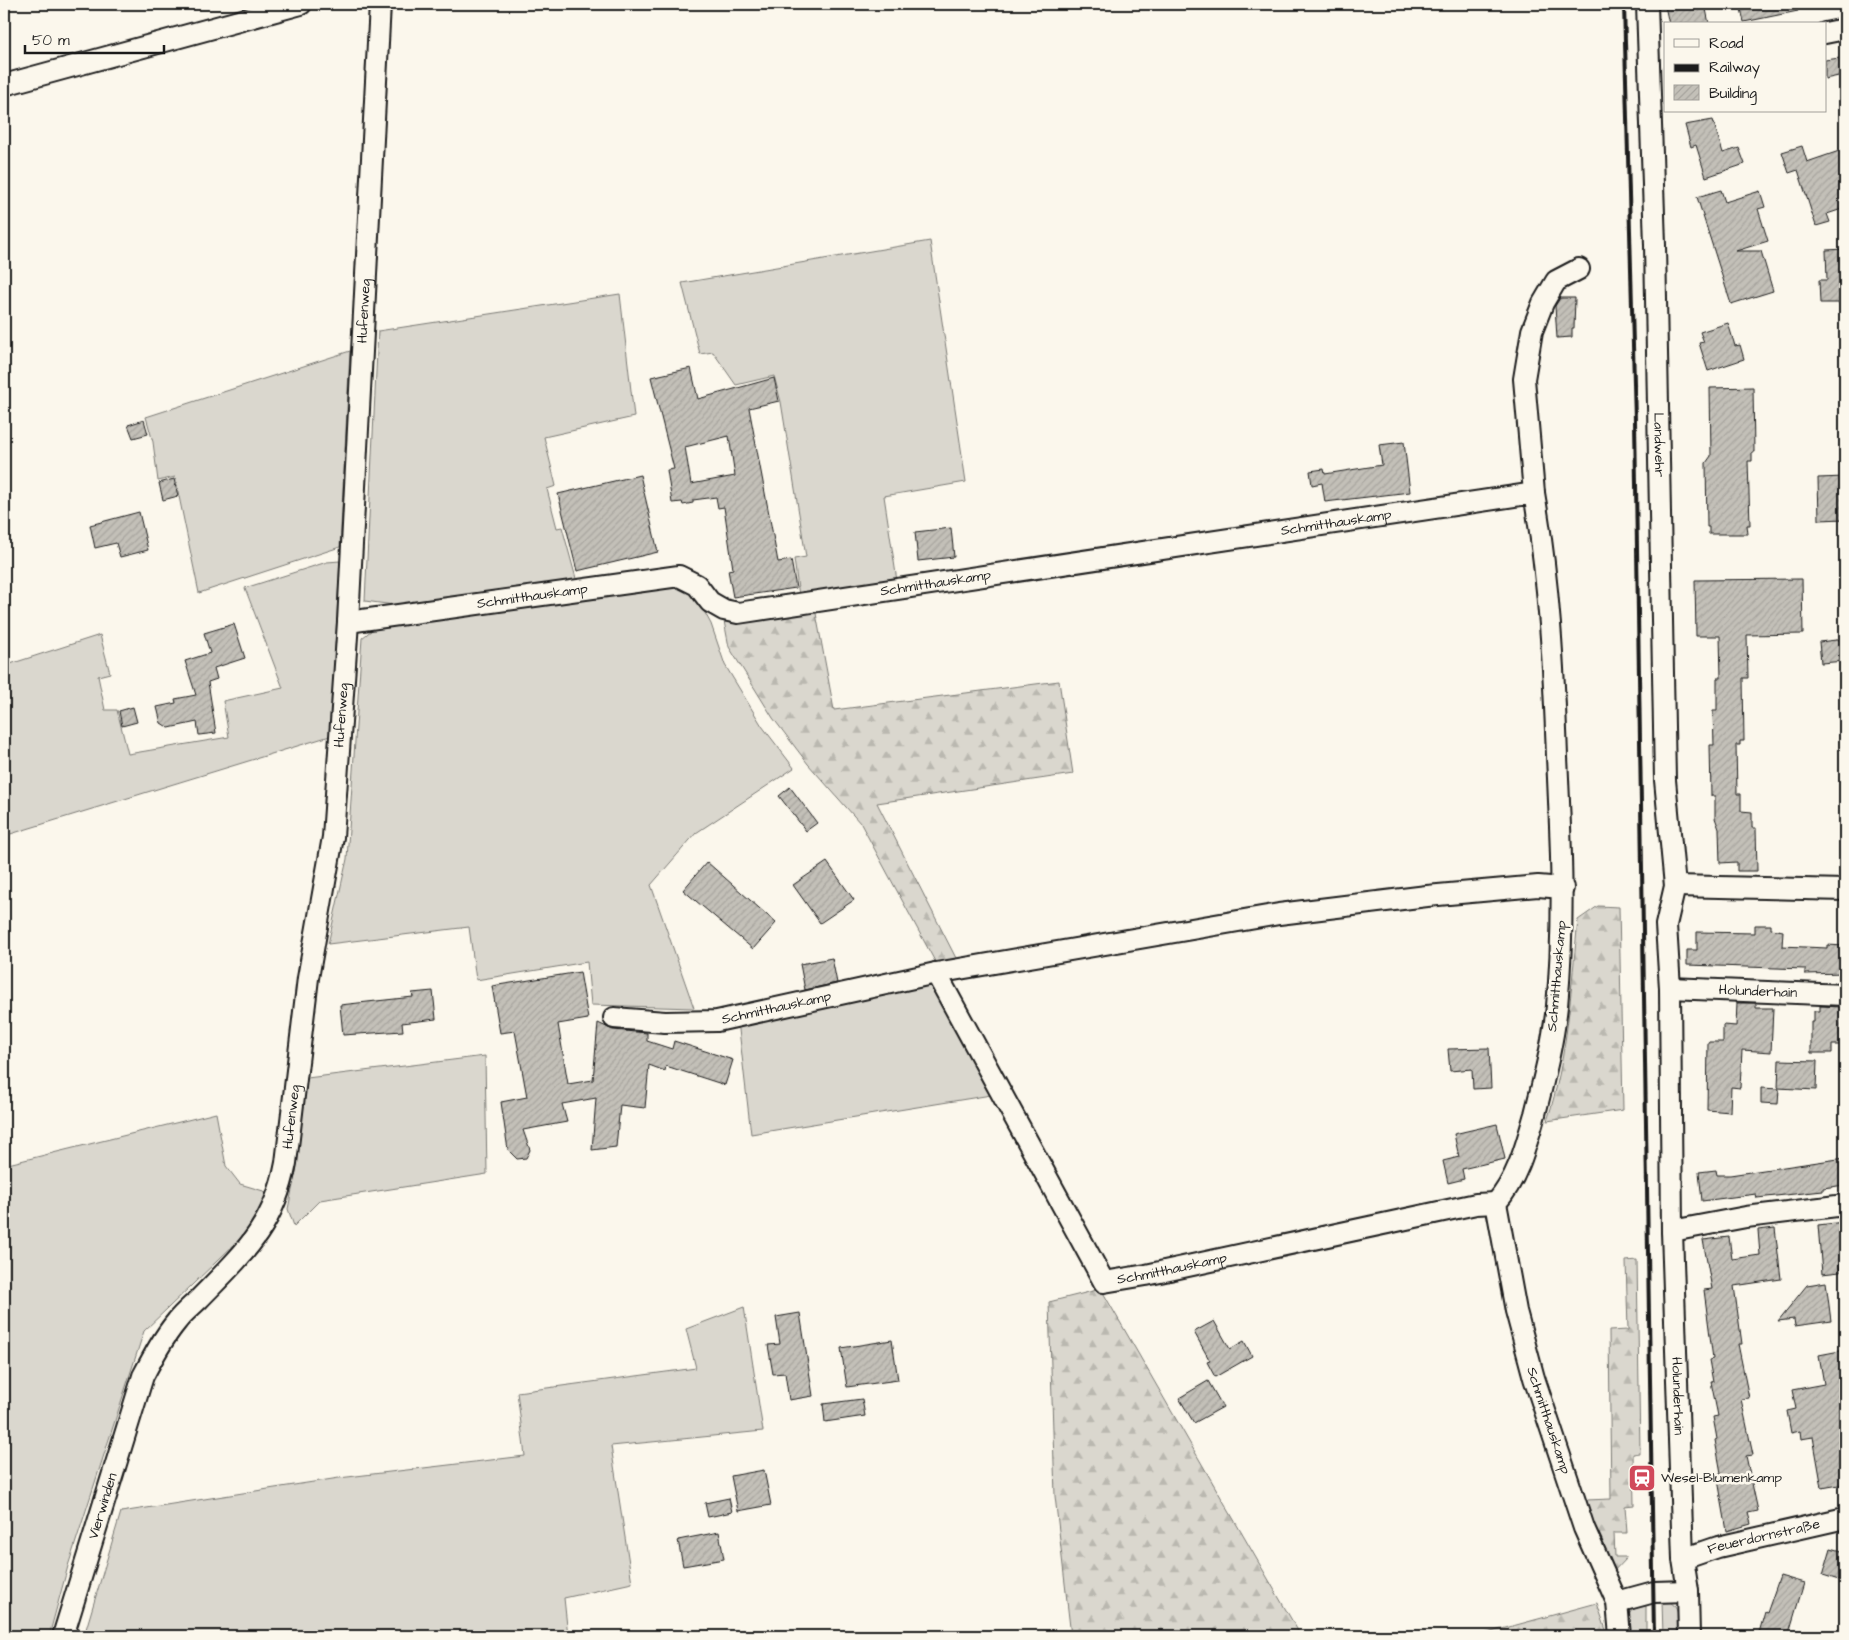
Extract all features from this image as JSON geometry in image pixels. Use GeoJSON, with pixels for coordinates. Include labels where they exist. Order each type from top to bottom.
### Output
{"type":"FeatureCollection","features":[{"type":"Feature","properties":{"kind":"street"},"geometry":{"type":"LineString","coordinates":[[4,85],[301,4]]}},
{"type":"Feature","properties":{"kind":"street","name":"Hufenweg"},"geometry":{"type":"LineString","coordinates":[[143,1376],[159,1344],[178,1320],[250,1246],[268,1218],[281,1191],[286,1163],[308,978],[334,837],[348,622],[380,4]]}},
{"type":"Feature","properties":{"kind":"street","name":"Landwehr"},"geometry":{"type":"LineString","coordinates":[[1646,4],[1656,68],[1655,245],[1664,780],[1675,886]]}},
{"type":"Feature","properties":{"kind":"street"},"geometry":{"type":"LineString","coordinates":[[1826,33],[1845,29]]}},
{"type":"Feature","properties":{"kind":"street","name":"Schmitthauskamp"},"geometry":{"type":"LineString","coordinates":[[936,973],[1104,1282],[1146,1275],[1476,1204],[1496,1203],[1507,1190],[1519,1167],[1546,1070],[1557,1007],[1563,888],[1554,687],[1543,542],[1534,493],[1524,379],[1532,331],[1543,303],[1556,281],[1579,269]]}},
{"type":"Feature","properties":{"kind":"street","name":"Schmitthauskamp"},"geometry":{"type":"LineString","coordinates":[[348,622],[679,576],[697,585],[710,602],[724,610],[738,613],[1534,493]]}},
{"type":"Feature","properties":{"kind":"street"},"geometry":{"type":"LineString","coordinates":[[1675,886],[1845,890]]}},
{"type":"Feature","properties":{"kind":"street","name":"Holunderhain"},"geometry":{"type":"LineString","coordinates":[[1675,886],[1666,925],[1670,988],[1672,1231],[1683,1559],[1688,1591],[1689,1636]]}},
{"type":"Feature","properties":{"kind":"street","name":"Schmitthauskamp"},"geometry":{"type":"LineString","coordinates":[[614,1018],[665,1022],[716,1020],[936,973],[1279,914],[1520,887],[1563,888]]}},
{"type":"Feature","properties":{"kind":"street","name":"Holunderhain"},"geometry":{"type":"LineString","coordinates":[[1670,988],[1845,995]]}},
{"type":"Feature","properties":{"kind":"street","name":"Schmitthauskamp"},"geometry":{"type":"LineString","coordinates":[[1496,1203],[1516,1311],[1534,1378],[1584,1528],[1617,1602],[1620,1636]]}},
{"type":"Feature","properties":{"kind":"street"},"geometry":{"type":"LineString","coordinates":[[1672,1231],[1746,1217],[1845,1205]]}},
{"type":"Feature","properties":{"kind":"street","name":"Vierwinden"},"geometry":{"type":"LineString","coordinates":[[63,1636],[143,1376]]}},
{"type":"Feature","properties":{"kind":"street","name":"Feuerdornstraße"},"geometry":{"type":"LineString","coordinates":[[1683,1559],[1718,1547],[1845,1518]]}},
{"type":"Feature","properties":{"kind":"street"},"geometry":{"type":"LineString","coordinates":[[1617,1602],[1654,1592],[1688,1591]]}},
{"type":"Feature","properties":{"kind":"green space"},"geometry":{"type":"Polygon","coordinates":[[[930,241],[966,482],[884,496],[897,581],[799,596],[794,559],[806,557],[781,402],[774,376],[736,385],[713,352],[700,354],[682,283],[930,241]]]}},
{"type":"Feature","properties":{"kind":"green space"},"geometry":{"type":"Polygon","coordinates":[[[620,294],[634,417],[544,437],[556,486],[547,489],[557,528],[562,527],[577,582],[415,608],[365,601],[378,331],[620,294]]]}},
{"type":"Feature","properties":{"kind":"green space"},"geometry":{"type":"Polygon","coordinates":[[[350,351],[340,547],[199,593],[175,477],[158,481],[153,442],[146,417],[350,351]]]}},
{"type":"Feature","properties":{"kind":"green space"},"geometry":{"type":"Polygon","coordinates":[[[340,561],[330,736],[4,836],[4,666],[100,635],[110,673],[98,676],[105,710],[117,710],[128,754],[229,737],[223,701],[283,688],[245,588],[327,562],[340,561]]]}},
{"type":"Feature","properties":{"kind":"green space"},"geometry":{"type":"Polygon","coordinates":[[[665,584],[692,589],[711,624],[725,665],[762,726],[794,768],[696,833],[651,885],[694,1008],[591,1005],[587,962],[476,980],[469,927],[328,944],[347,859],[362,638],[377,626],[665,584]]]}},
{"type":"Feature","properties":{"kind":"green space"},"geometry":{"type":"Polygon","coordinates":[[[815,608],[834,710],[1059,681],[1073,774],[877,803],[959,964],[938,967],[861,824],[808,764],[773,718],[729,647],[724,621],[815,608]]]}},
{"type":"Feature","properties":{"kind":"green space"},"geometry":{"type":"Polygon","coordinates":[[[1598,906],[1619,907],[1623,1110],[1547,1121],[1560,1072],[1564,1047],[1578,920],[1598,906]]]}},
{"type":"Feature","properties":{"kind":"green space"},"geometry":{"type":"Polygon","coordinates":[[[930,983],[991,1095],[751,1134],[738,1021],[930,983]]]}},
{"type":"Feature","properties":{"kind":"green space"},"geometry":{"type":"Polygon","coordinates":[[[485,1056],[487,1174],[320,1200],[294,1226],[288,1209],[296,1171],[307,1078],[485,1056]]]}},
{"type":"Feature","properties":{"kind":"green space"},"geometry":{"type":"Polygon","coordinates":[[[216,1113],[226,1166],[240,1184],[270,1193],[264,1216],[144,1331],[68,1566],[49,1636],[4,1636],[4,1165],[216,1113]]]}},
{"type":"Feature","properties":{"kind":"green space"},"geometry":{"type":"Polygon","coordinates":[[[1637,1260],[1640,1453],[1633,1454],[1634,1505],[1625,1506],[1627,1533],[1614,1533],[1615,1557],[1627,1557],[1610,1575],[1586,1500],[1611,1499],[1609,1331],[1628,1330],[1626,1261],[1637,1260]]]}},
{"type":"Feature","properties":{"kind":"green space"},"geometry":{"type":"Polygon","coordinates":[[[1101,1289],[1301,1636],[1071,1636],[1055,1496],[1049,1302],[1101,1289]]]}},
{"type":"Feature","properties":{"kind":"green space"},"geometry":{"type":"Polygon","coordinates":[[[744,1307],[763,1431],[611,1446],[632,1583],[564,1598],[568,1636],[362,1636],[361,1631],[332,1636],[84,1636],[121,1512],[339,1478],[525,1456],[517,1392],[696,1368],[686,1329],[744,1307]]]}},
{"type":"Feature","properties":{"kind":"green space"},"geometry":{"type":"Polygon","coordinates":[[[1667,1600],[1672,1603],[1677,1611],[1678,1636],[1663,1636],[1662,1601],[1667,1600]]]}},
{"type":"Feature","properties":{"kind":"green space"},"geometry":{"type":"Polygon","coordinates":[[[1597,1603],[1608,1636],[1476,1636],[1597,1603]]]}},
{"type":"Feature","properties":{"kind":"green space"},"geometry":{"type":"Polygon","coordinates":[[[1646,1604],[1646,1636],[1628,1636],[1626,1619],[1632,1610],[1646,1604]]]}},
{"type":"Feature","properties":{"kind":"building"},"geometry":{"type":"Polygon","coordinates":[[[1705,4],[1709,22],[1669,22],[1665,6],[1705,4]]]}},
{"type":"Feature","properties":{"kind":"building"},"geometry":{"type":"Polygon","coordinates":[[[1740,4],[1797,4],[1798,11],[1744,22],[1740,4]]]}},
{"type":"Feature","properties":{"kind":"building"},"geometry":{"type":"Polygon","coordinates":[[[1840,58],[1843,75],[1826,79],[1826,60],[1840,58]]]}},
{"type":"Feature","properties":{"kind":"building"},"geometry":{"type":"Polygon","coordinates":[[[1713,120],[1723,153],[1739,148],[1745,164],[1706,177],[1696,145],[1691,147],[1685,125],[1713,120]]]}},
{"type":"Feature","properties":{"kind":"building"},"geometry":{"type":"Polygon","coordinates":[[[1802,146],[1807,162],[1845,149],[1845,208],[1827,214],[1830,222],[1816,226],[1798,170],[1789,173],[1782,152],[1802,146]]]}},
{"type":"Feature","properties":{"kind":"building"},"geometry":{"type":"Polygon","coordinates":[[[1721,190],[1725,202],[1760,191],[1765,207],[1758,209],[1768,241],[1736,251],[1761,251],[1773,291],[1731,304],[1697,197],[1721,190]]]}},
{"type":"Feature","properties":{"kind":"building"},"geometry":{"type":"Polygon","coordinates":[[[1845,249],[1845,280],[1842,280],[1842,303],[1820,303],[1819,280],[1827,280],[1826,250],[1845,249]]]}},
{"type":"Feature","properties":{"kind":"building"},"geometry":{"type":"Polygon","coordinates":[[[1560,298],[1575,298],[1572,337],[1557,338],[1555,306],[1560,298]]]}},
{"type":"Feature","properties":{"kind":"building"},"geometry":{"type":"Polygon","coordinates":[[[1728,323],[1735,346],[1740,345],[1744,359],[1708,371],[1699,343],[1704,342],[1700,332],[1728,323]]]}},
{"type":"Feature","properties":{"kind":"building"},"geometry":{"type":"Polygon","coordinates":[[[691,368],[698,399],[774,378],[779,401],[749,408],[778,562],[791,560],[796,588],[733,597],[728,570],[733,569],[724,507],[718,508],[716,497],[693,500],[693,503],[683,505],[682,502],[672,503],[667,470],[674,469],[651,377],[691,368]],[[729,436],[685,447],[691,484],[735,476],[729,436]]]}},
{"type":"Feature","properties":{"kind":"building"},"geometry":{"type":"Polygon","coordinates":[[[1753,387],[1754,452],[1752,452],[1752,461],[1748,461],[1750,525],[1747,525],[1748,534],[1709,534],[1709,527],[1707,527],[1706,463],[1711,456],[1710,388],[1753,387]]]}},
{"type":"Feature","properties":{"kind":"building"},"geometry":{"type":"Polygon","coordinates":[[[144,420],[148,434],[133,438],[128,425],[144,420]]]}},
{"type":"Feature","properties":{"kind":"building"},"geometry":{"type":"Polygon","coordinates":[[[1404,442],[1410,492],[1325,502],[1322,483],[1312,485],[1310,471],[1324,469],[1325,474],[1382,465],[1379,445],[1404,442]]]}},
{"type":"Feature","properties":{"kind":"building"},"geometry":{"type":"Polygon","coordinates":[[[640,475],[658,552],[577,571],[558,494],[640,475]]]}},
{"type":"Feature","properties":{"kind":"building"},"geometry":{"type":"Polygon","coordinates":[[[1845,477],[1845,519],[1819,520],[1818,478],[1845,477]]]}},
{"type":"Feature","properties":{"kind":"building"},"geometry":{"type":"Polygon","coordinates":[[[174,479],[178,496],[163,500],[159,483],[174,479]]]}},
{"type":"Feature","properties":{"kind":"building"},"geometry":{"type":"Polygon","coordinates":[[[139,512],[148,550],[120,557],[116,543],[95,548],[90,525],[139,512]]]}},
{"type":"Feature","properties":{"kind":"building"},"geometry":{"type":"Polygon","coordinates":[[[951,528],[954,557],[918,561],[915,532],[951,528]]]}},
{"type":"Feature","properties":{"kind":"building"},"geometry":{"type":"Polygon","coordinates":[[[1802,579],[1803,634],[1747,635],[1748,678],[1743,678],[1744,741],[1740,741],[1740,745],[1736,745],[1737,794],[1741,794],[1741,811],[1752,812],[1752,828],[1756,828],[1757,871],[1737,871],[1737,862],[1720,863],[1719,829],[1715,818],[1715,796],[1711,796],[1710,745],[1714,745],[1713,711],[1717,711],[1717,678],[1721,678],[1720,636],[1696,636],[1695,580],[1802,579]]]}},
{"type":"Feature","properties":{"kind":"building"},"geometry":{"type":"Polygon","coordinates":[[[234,624],[245,658],[214,668],[217,679],[208,682],[216,733],[199,735],[197,722],[169,728],[161,723],[157,707],[176,703],[175,699],[196,695],[185,661],[210,653],[204,633],[234,624]]]}},
{"type":"Feature","properties":{"kind":"building"},"geometry":{"type":"Polygon","coordinates":[[[1845,639],[1845,661],[1821,663],[1819,642],[1845,639]]]}},
{"type":"Feature","properties":{"kind":"building"},"geometry":{"type":"Polygon","coordinates":[[[133,707],[137,722],[122,726],[119,711],[133,707]]]}},
{"type":"Feature","properties":{"kind":"building"},"geometry":{"type":"Polygon","coordinates":[[[790,787],[817,823],[806,831],[779,796],[790,787]]]}},
{"type":"Feature","properties":{"kind":"building"},"geometry":{"type":"Polygon","coordinates":[[[707,862],[776,923],[753,949],[683,890],[707,862]]]}},
{"type":"Feature","properties":{"kind":"building"},"geometry":{"type":"Polygon","coordinates":[[[827,862],[854,900],[820,923],[793,885],[827,862]]]}},
{"type":"Feature","properties":{"kind":"building"},"geometry":{"type":"Polygon","coordinates":[[[1755,925],[1771,925],[1771,929],[1783,931],[1782,946],[1827,948],[1827,945],[1845,946],[1845,973],[1805,974],[1805,969],[1687,965],[1687,950],[1697,950],[1697,932],[1755,933],[1755,925]]]}},
{"type":"Feature","properties":{"kind":"building"},"geometry":{"type":"Polygon","coordinates":[[[832,958],[837,983],[805,990],[800,964],[832,958]]]}},
{"type":"Feature","properties":{"kind":"building"},"geometry":{"type":"Polygon","coordinates":[[[580,972],[588,1019],[558,1024],[568,1084],[593,1080],[598,1023],[613,1030],[647,1033],[647,1041],[672,1049],[674,1041],[733,1060],[725,1085],[666,1066],[665,1071],[649,1065],[645,1108],[620,1105],[616,1147],[592,1150],[596,1098],[562,1104],[567,1122],[523,1130],[530,1150],[526,1158],[517,1159],[508,1150],[501,1102],[527,1097],[515,1031],[500,1033],[492,986],[580,972]]]}},
{"type":"Feature","properties":{"kind":"building"},"geometry":{"type":"Polygon","coordinates":[[[433,991],[436,1019],[402,1023],[403,1031],[343,1035],[340,1005],[413,997],[412,993],[433,991]]]}},
{"type":"Feature","properties":{"kind":"building"},"geometry":{"type":"Polygon","coordinates":[[[1737,1003],[1756,1003],[1756,1008],[1773,1008],[1771,1052],[1742,1050],[1740,1088],[1731,1087],[1730,1112],[1707,1110],[1708,1042],[1723,1042],[1723,1025],[1736,1026],[1737,1003]]]}},
{"type":"Feature","properties":{"kind":"building"},"geometry":{"type":"Polygon","coordinates":[[[1820,1006],[1842,1007],[1842,1012],[1845,1012],[1845,1045],[1832,1045],[1832,1053],[1811,1053],[1811,1022],[1814,1022],[1814,1011],[1820,1011],[1820,1006]]]}},
{"type":"Feature","properties":{"kind":"building"},"geometry":{"type":"Polygon","coordinates":[[[1489,1048],[1491,1088],[1473,1089],[1472,1069],[1450,1071],[1448,1049],[1489,1048]]]}},
{"type":"Feature","properties":{"kind":"building"},"geometry":{"type":"Polygon","coordinates":[[[1779,1060],[1817,1061],[1816,1090],[1778,1088],[1779,1060]]]}},
{"type":"Feature","properties":{"kind":"building"},"geometry":{"type":"Polygon","coordinates":[[[1761,1088],[1779,1089],[1778,1104],[1761,1103],[1761,1088]]]}},
{"type":"Feature","properties":{"kind":"building"},"geometry":{"type":"Polygon","coordinates":[[[1497,1124],[1505,1159],[1462,1169],[1464,1179],[1448,1183],[1443,1161],[1459,1157],[1454,1134],[1497,1124]]]}},
{"type":"Feature","properties":{"kind":"building"},"geometry":{"type":"Polygon","coordinates":[[[1845,1158],[1845,1185],[1823,1188],[1823,1191],[1757,1198],[1756,1194],[1702,1201],[1699,1172],[1716,1170],[1717,1175],[1730,1175],[1845,1158]]]}},
{"type":"Feature","properties":{"kind":"building"},"geometry":{"type":"Polygon","coordinates":[[[1844,1222],[1845,1263],[1839,1264],[1840,1272],[1822,1274],[1818,1225],[1844,1222]]]}},
{"type":"Feature","properties":{"kind":"building"},"geometry":{"type":"Polygon","coordinates":[[[1775,1228],[1781,1279],[1734,1286],[1742,1344],[1738,1344],[1749,1398],[1741,1399],[1753,1455],[1746,1456],[1758,1511],[1748,1513],[1751,1524],[1727,1531],[1717,1474],[1721,1473],[1713,1417],[1718,1416],[1711,1382],[1713,1382],[1709,1360],[1713,1359],[1704,1290],[1712,1289],[1703,1240],[1729,1237],[1732,1259],[1760,1255],[1758,1230],[1775,1228]]]}},
{"type":"Feature","properties":{"kind":"building"},"geometry":{"type":"Polygon","coordinates":[[[1826,1282],[1831,1321],[1795,1326],[1794,1319],[1778,1321],[1807,1285],[1826,1282]]]}},
{"type":"Feature","properties":{"kind":"building"},"geometry":{"type":"Polygon","coordinates":[[[800,1313],[813,1396],[789,1400],[785,1373],[773,1374],[768,1345],[780,1344],[776,1317],[800,1313]]]}},
{"type":"Feature","properties":{"kind":"building"},"geometry":{"type":"Polygon","coordinates":[[[1214,1321],[1230,1349],[1244,1341],[1252,1356],[1215,1377],[1207,1362],[1210,1361],[1194,1332],[1214,1321]]]}},
{"type":"Feature","properties":{"kind":"building"},"geometry":{"type":"Polygon","coordinates":[[[892,1340],[898,1380],[847,1387],[841,1348],[892,1340]]]}},
{"type":"Feature","properties":{"kind":"building"},"geometry":{"type":"Polygon","coordinates":[[[1845,1350],[1845,1484],[1822,1488],[1813,1437],[1801,1439],[1800,1431],[1791,1433],[1787,1411],[1796,1409],[1792,1390],[1824,1384],[1819,1355],[1845,1350]]]}},
{"type":"Feature","properties":{"kind":"building"},"geometry":{"type":"Polygon","coordinates":[[[1208,1381],[1223,1407],[1194,1423],[1179,1398],[1208,1381]]]}},
{"type":"Feature","properties":{"kind":"building"},"geometry":{"type":"Polygon","coordinates":[[[862,1399],[865,1416],[825,1422],[823,1404],[862,1399]]]}},
{"type":"Feature","properties":{"kind":"building"},"geometry":{"type":"Polygon","coordinates":[[[764,1470],[771,1505],[738,1511],[731,1476],[764,1470]]]}},
{"type":"Feature","properties":{"kind":"building"},"geometry":{"type":"Polygon","coordinates":[[[729,1498],[732,1512],[708,1517],[705,1503],[729,1498]]]}},
{"type":"Feature","properties":{"kind":"building"},"geometry":{"type":"Polygon","coordinates":[[[719,1532],[724,1559],[683,1566],[678,1540],[719,1532]]]}},
{"type":"Feature","properties":{"kind":"building"},"geometry":{"type":"Polygon","coordinates":[[[1831,1548],[1845,1552],[1845,1582],[1823,1575],[1831,1548]]]}},
{"type":"Feature","properties":{"kind":"building"},"geometry":{"type":"Polygon","coordinates":[[[1780,1576],[1804,1583],[1788,1636],[1758,1636],[1765,1612],[1767,1613],[1780,1576]]]}},
{"type":"Feature","properties":{"kind":"railway"},"geometry":{"type":"LineString","coordinates":[[1624,4],[1635,421],[1654,1636]]}},
{"type":"Feature","properties":{"kind":"place","name":"Wesel-Blumenkamp"},"geometry":{"type":"Point","coordinates":[1642,1478]}}]}
